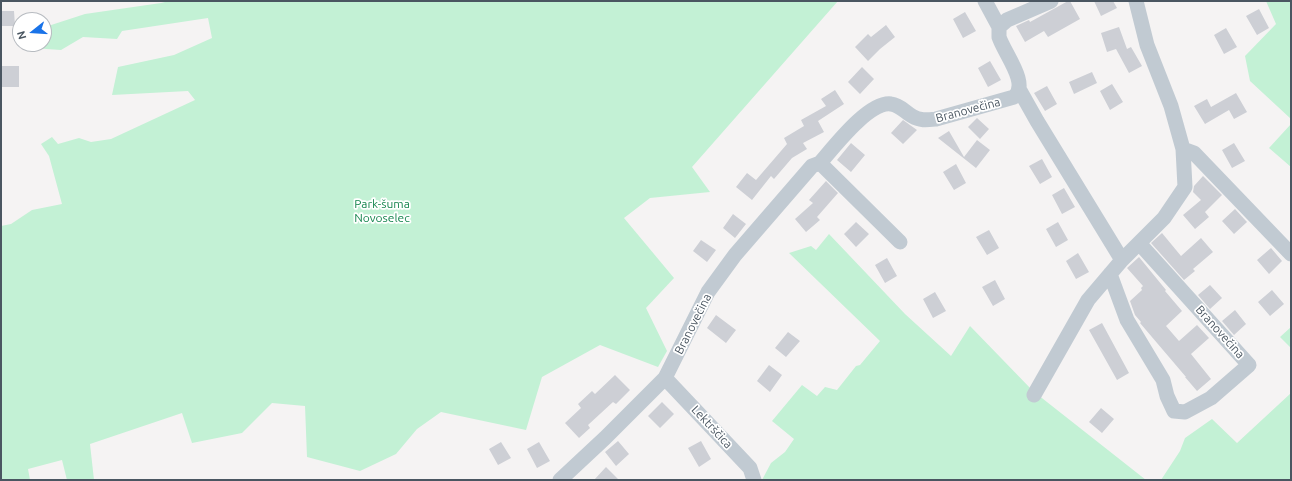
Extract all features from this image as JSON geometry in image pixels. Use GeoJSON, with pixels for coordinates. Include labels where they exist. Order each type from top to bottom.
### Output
{"type":"FeatureCollection","features":[{"type":"Feature","properties":{"kind":"street"},"geometry":{"type":"LineString","coordinates":[[985,1],[999,28],[999,35],[1017,76],[1019,89],[1041,128],[1122,260]]}},
{"type":"Feature","properties":{"kind":"street"},"geometry":{"type":"LineString","coordinates":[[999,28],[1007,20],[1051,1]]}},
{"type":"Feature","properties":{"kind":"street"},"geometry":{"type":"LineString","coordinates":[[1034,395],[1088,300],[1122,260],[1164,218],[1185,187],[1182,149],[1171,106],[1147,45],[1136,1]]}},
{"type":"Feature","properties":{"kind":"street","name":"Branovečina"},"geometry":{"type":"LineString","coordinates":[[560,480],[666,378],[708,292],[735,255],[812,166],[820,163],[859,120],[872,109],[882,105],[892,104],[901,108],[912,116],[924,120],[936,120],[1010,99],[1017,95],[1019,89]]}},
{"type":"Feature","properties":{"kind":"street"},"geometry":{"type":"LineString","coordinates":[[1182,149],[1194,153],[1291,254]]}},
{"type":"Feature","properties":{"kind":"street"},"geometry":{"type":"LineString","coordinates":[[820,163],[900,242]]}},
{"type":"Feature","properties":{"kind":"street","name":"Branovečina"},"geometry":{"type":"LineString","coordinates":[[1110,274],[1127,320],[1163,380],[1167,396],[1174,411],[1185,412],[1212,398],[1249,365],[1139,243]]}},
{"type":"Feature","properties":{"kind":"street","name":"Lektrščica"},"geometry":{"type":"LineString","coordinates":[[666,378],[750,468],[754,480]]}},
{"type":"Feature","properties":{"kind":"green space","name":"Park-šuma Novoselec"},"geometry":{"type":"Polygon","coordinates":[[[169,1],[838,1],[692,167],[710,192],[650,198],[624,218],[674,278],[646,308],[667,351],[658,367],[600,345],[542,377],[526,430],[441,412],[417,429],[396,454],[360,471],[307,457],[305,406],[272,403],[242,433],[192,443],[182,413],[90,444],[94,480],[67,480],[62,460],[28,469],[30,480],[1,480],[1,226],[11,224],[32,210],[62,204],[49,156],[41,144],[52,137],[58,144],[79,138],[91,142],[111,139],[195,100],[188,91],[112,95],[118,67],[174,55],[212,38],[208,18],[122,31],[117,39],[83,37],[61,50],[52,49],[52,25],[85,14],[169,1]]]}},
{"type":"Feature","properties":{"kind":"green space"},"geometry":{"type":"Polygon","coordinates":[[[1266,1],[1291,1],[1291,119],[1250,81],[1245,56],[1276,24],[1266,1]]]}},
{"type":"Feature","properties":{"kind":"green space"},"geometry":{"type":"Polygon","coordinates":[[[1291,124],[1291,167],[1269,148],[1291,124]]]}},
{"type":"Feature","properties":{"kind":"green space"},"geometry":{"type":"Polygon","coordinates":[[[829,234],[905,314],[951,356],[970,326],[1033,391],[1146,480],[762,480],[771,463],[785,452],[794,439],[772,421],[802,385],[817,396],[825,387],[837,390],[856,366],[860,365],[880,341],[789,253],[811,246],[816,250],[829,234]]]}},
{"type":"Feature","properties":{"kind":"green space"},"geometry":{"type":"Polygon","coordinates":[[[1291,327],[1291,348],[1280,337],[1291,327]]]}},
{"type":"Feature","properties":{"kind":"green space"},"geometry":{"type":"Polygon","coordinates":[[[1291,393],[1291,480],[1161,480],[1180,451],[1185,438],[1212,419],[1237,443],[1291,393]]]}},
{"type":"Feature","properties":{"kind":"building"},"geometry":{"type":"Polygon","coordinates":[[[1070,1],[1080,19],[1048,37],[1044,31],[1025,42],[1016,26],[1029,20],[1030,22],[1070,1]]]}},
{"type":"Feature","properties":{"kind":"building"},"geometry":{"type":"Polygon","coordinates":[[[1094,1],[1113,1],[1117,8],[1101,16],[1094,1]]]}},
{"type":"Feature","properties":{"kind":"building"},"geometry":{"type":"Polygon","coordinates":[[[1259,9],[1269,28],[1257,35],[1246,16],[1259,9]]]}},
{"type":"Feature","properties":{"kind":"building"},"geometry":{"type":"Polygon","coordinates":[[[1,11],[14,11],[12,12],[12,26],[2,26],[1,11]]]}},
{"type":"Feature","properties":{"kind":"building"},"geometry":{"type":"Polygon","coordinates":[[[965,12],[976,31],[963,38],[953,19],[965,12]]]}},
{"type":"Feature","properties":{"kind":"building"},"geometry":{"type":"Polygon","coordinates":[[[886,25],[895,37],[868,61],[855,47],[868,34],[871,37],[886,25]]]}},
{"type":"Feature","properties":{"kind":"building"},"geometry":{"type":"Polygon","coordinates":[[[1119,27],[1127,49],[1131,47],[1142,66],[1129,73],[1116,49],[1107,52],[1101,33],[1119,27]]]}},
{"type":"Feature","properties":{"kind":"building"},"geometry":{"type":"Polygon","coordinates":[[[1226,28],[1237,47],[1224,54],[1214,35],[1226,28]]]}},
{"type":"Feature","properties":{"kind":"building"},"geometry":{"type":"Polygon","coordinates":[[[990,61],[1001,80],[988,87],[978,68],[990,61]]]}},
{"type":"Feature","properties":{"kind":"building"},"geometry":{"type":"Polygon","coordinates":[[[1,66],[19,66],[19,87],[1,87],[1,66]]]}},
{"type":"Feature","properties":{"kind":"building"},"geometry":{"type":"Polygon","coordinates":[[[862,67],[874,79],[860,94],[848,82],[862,67]]]}},
{"type":"Feature","properties":{"kind":"building"},"geometry":{"type":"Polygon","coordinates":[[[1092,72],[1097,83],[1074,94],[1069,82],[1092,72]]]}},
{"type":"Feature","properties":{"kind":"building"},"geometry":{"type":"Polygon","coordinates":[[[1112,84],[1123,102],[1110,110],[1100,91],[1112,84]]]}},
{"type":"Feature","properties":{"kind":"building"},"geometry":{"type":"Polygon","coordinates":[[[1047,86],[1057,104],[1045,111],[1034,93],[1047,86]]]}},
{"type":"Feature","properties":{"kind":"building"},"geometry":{"type":"Polygon","coordinates":[[[835,90],[844,104],[818,121],[824,132],[803,143],[807,149],[792,158],[774,179],[771,176],[752,200],[736,187],[747,173],[756,180],[787,144],[784,138],[804,126],[801,120],[826,106],[821,99],[835,90]]]}},
{"type":"Feature","properties":{"kind":"building"},"geometry":{"type":"Polygon","coordinates":[[[1236,93],[1247,112],[1234,119],[1229,110],[1205,124],[1194,106],[1207,99],[1211,107],[1236,93]]]}},
{"type":"Feature","properties":{"kind":"building"},"geometry":{"type":"Polygon","coordinates":[[[977,118],[989,129],[980,139],[968,127],[977,118]]]}},
{"type":"Feature","properties":{"kind":"building"},"geometry":{"type":"Polygon","coordinates":[[[903,120],[917,130],[903,144],[891,133],[903,120]]]}},
{"type":"Feature","properties":{"kind":"building"},"geometry":{"type":"Polygon","coordinates":[[[949,131],[964,157],[977,140],[990,150],[976,168],[938,138],[949,131]]]}},
{"type":"Feature","properties":{"kind":"building"},"geometry":{"type":"Polygon","coordinates":[[[851,143],[865,155],[851,172],[837,160],[851,143]]]}},
{"type":"Feature","properties":{"kind":"building"},"geometry":{"type":"Polygon","coordinates":[[[1234,143],[1245,161],[1232,168],[1222,150],[1234,143]]]}},
{"type":"Feature","properties":{"kind":"building"},"geometry":{"type":"Polygon","coordinates":[[[1042,159],[1052,177],[1040,184],[1029,166],[1042,159]]]}},
{"type":"Feature","properties":{"kind":"building"},"geometry":{"type":"Polygon","coordinates":[[[956,164],[966,183],[954,190],[943,172],[956,164]]]}},
{"type":"Feature","properties":{"kind":"building"},"geometry":{"type":"Polygon","coordinates":[[[1203,176],[1222,195],[1205,212],[1209,217],[1195,229],[1183,215],[1201,200],[1193,192],[1194,186],[1203,176]]]}},
{"type":"Feature","properties":{"kind":"building"},"geometry":{"type":"Polygon","coordinates":[[[826,181],[838,193],[817,217],[820,220],[806,232],[795,219],[813,203],[809,200],[826,181]]]}},
{"type":"Feature","properties":{"kind":"building"},"geometry":{"type":"Polygon","coordinates":[[[1064,188],[1075,207],[1062,214],[1052,195],[1064,188]]]}},
{"type":"Feature","properties":{"kind":"building"},"geometry":{"type":"Polygon","coordinates":[[[1235,209],[1247,222],[1234,234],[1222,221],[1235,209]]]}},
{"type":"Feature","properties":{"kind":"building"},"geometry":{"type":"Polygon","coordinates":[[[733,214],[746,224],[735,238],[723,228],[733,214]]]}},
{"type":"Feature","properties":{"kind":"building"},"geometry":{"type":"Polygon","coordinates":[[[856,222],[869,234],[856,247],[844,234],[856,222]]]}},
{"type":"Feature","properties":{"kind":"building"},"geometry":{"type":"Polygon","coordinates":[[[1058,222],[1068,240],[1056,247],[1046,229],[1058,222]]]}},
{"type":"Feature","properties":{"kind":"building"},"geometry":{"type":"Polygon","coordinates":[[[989,230],[999,248],[987,255],[976,237],[989,230]]]}},
{"type":"Feature","properties":{"kind":"building"},"geometry":{"type":"Polygon","coordinates":[[[1162,233],[1181,256],[1201,238],[1213,252],[1193,269],[1195,271],[1184,280],[1151,243],[1162,233]]]}},
{"type":"Feature","properties":{"kind":"building"},"geometry":{"type":"Polygon","coordinates":[[[701,240],[716,250],[707,262],[693,251],[701,240]]]}},
{"type":"Feature","properties":{"kind":"building"},"geometry":{"type":"Polygon","coordinates":[[[1271,248],[1282,261],[1269,274],[1257,260],[1271,248]]]}},
{"type":"Feature","properties":{"kind":"building"},"geometry":{"type":"Polygon","coordinates":[[[1078,253],[1089,272],[1076,279],[1066,261],[1078,253]]]}},
{"type":"Feature","properties":{"kind":"building"},"geometry":{"type":"Polygon","coordinates":[[[1139,257],[1182,311],[1166,326],[1179,341],[1197,325],[1209,338],[1191,354],[1211,379],[1197,391],[1135,315],[1130,301],[1142,290],[1141,288],[1143,286],[1127,268],[1139,257]]]}},
{"type":"Feature","properties":{"kind":"building"},"geometry":{"type":"Polygon","coordinates":[[[887,258],[897,276],[885,283],[875,265],[887,258]]]}},
{"type":"Feature","properties":{"kind":"building"},"geometry":{"type":"Polygon","coordinates":[[[995,280],[1005,299],[993,306],[982,287],[995,280]]]}},
{"type":"Feature","properties":{"kind":"building"},"geometry":{"type":"Polygon","coordinates":[[[1210,285],[1222,298],[1210,309],[1198,295],[1210,285]]]}},
{"type":"Feature","properties":{"kind":"building"},"geometry":{"type":"Polygon","coordinates":[[[1272,290],[1284,304],[1270,316],[1258,302],[1272,290]]]}},
{"type":"Feature","properties":{"kind":"building"},"geometry":{"type":"Polygon","coordinates":[[[935,292],[946,311],[933,318],[923,299],[935,292]]]}},
{"type":"Feature","properties":{"kind":"building"},"geometry":{"type":"Polygon","coordinates":[[[1235,310],[1246,324],[1234,335],[1222,321],[1235,310]]]}},
{"type":"Feature","properties":{"kind":"building"},"geometry":{"type":"Polygon","coordinates":[[[716,315],[736,330],[726,343],[707,328],[716,315]]]}},
{"type":"Feature","properties":{"kind":"building"},"geometry":{"type":"Polygon","coordinates":[[[1102,323],[1129,373],[1117,380],[1089,330],[1102,323]]]}},
{"type":"Feature","properties":{"kind":"building"},"geometry":{"type":"Polygon","coordinates":[[[788,332],[800,341],[786,357],[775,348],[788,332]]]}},
{"type":"Feature","properties":{"kind":"building"},"geometry":{"type":"Polygon","coordinates":[[[769,365],[782,375],[770,392],[757,381],[769,365]]]}},
{"type":"Feature","properties":{"kind":"building"},"geometry":{"type":"Polygon","coordinates":[[[615,375],[630,390],[616,404],[613,402],[588,425],[590,428],[579,438],[565,423],[581,408],[578,404],[592,391],[595,394],[615,375]]]}},
{"type":"Feature","properties":{"kind":"building"},"geometry":{"type":"Polygon","coordinates":[[[662,402],[674,414],[660,428],[648,416],[662,402]]]}},
{"type":"Feature","properties":{"kind":"building"},"geometry":{"type":"Polygon","coordinates":[[[1101,408],[1114,419],[1102,433],[1089,422],[1101,408]]]}},
{"type":"Feature","properties":{"kind":"building"},"geometry":{"type":"Polygon","coordinates":[[[618,441],[629,454],[616,466],[605,452],[618,441]]]}},
{"type":"Feature","properties":{"kind":"building"},"geometry":{"type":"Polygon","coordinates":[[[701,441],[711,459],[699,467],[688,448],[701,441]]]}},
{"type":"Feature","properties":{"kind":"building"},"geometry":{"type":"Polygon","coordinates":[[[501,442],[511,458],[498,465],[489,449],[501,442]]]}},
{"type":"Feature","properties":{"kind":"building"},"geometry":{"type":"Polygon","coordinates":[[[539,442],[550,461],[537,468],[527,449],[539,442]]]}},
{"type":"Feature","properties":{"kind":"building"},"geometry":{"type":"Polygon","coordinates":[[[606,467],[619,480],[594,480],[606,467]]]}}]}
